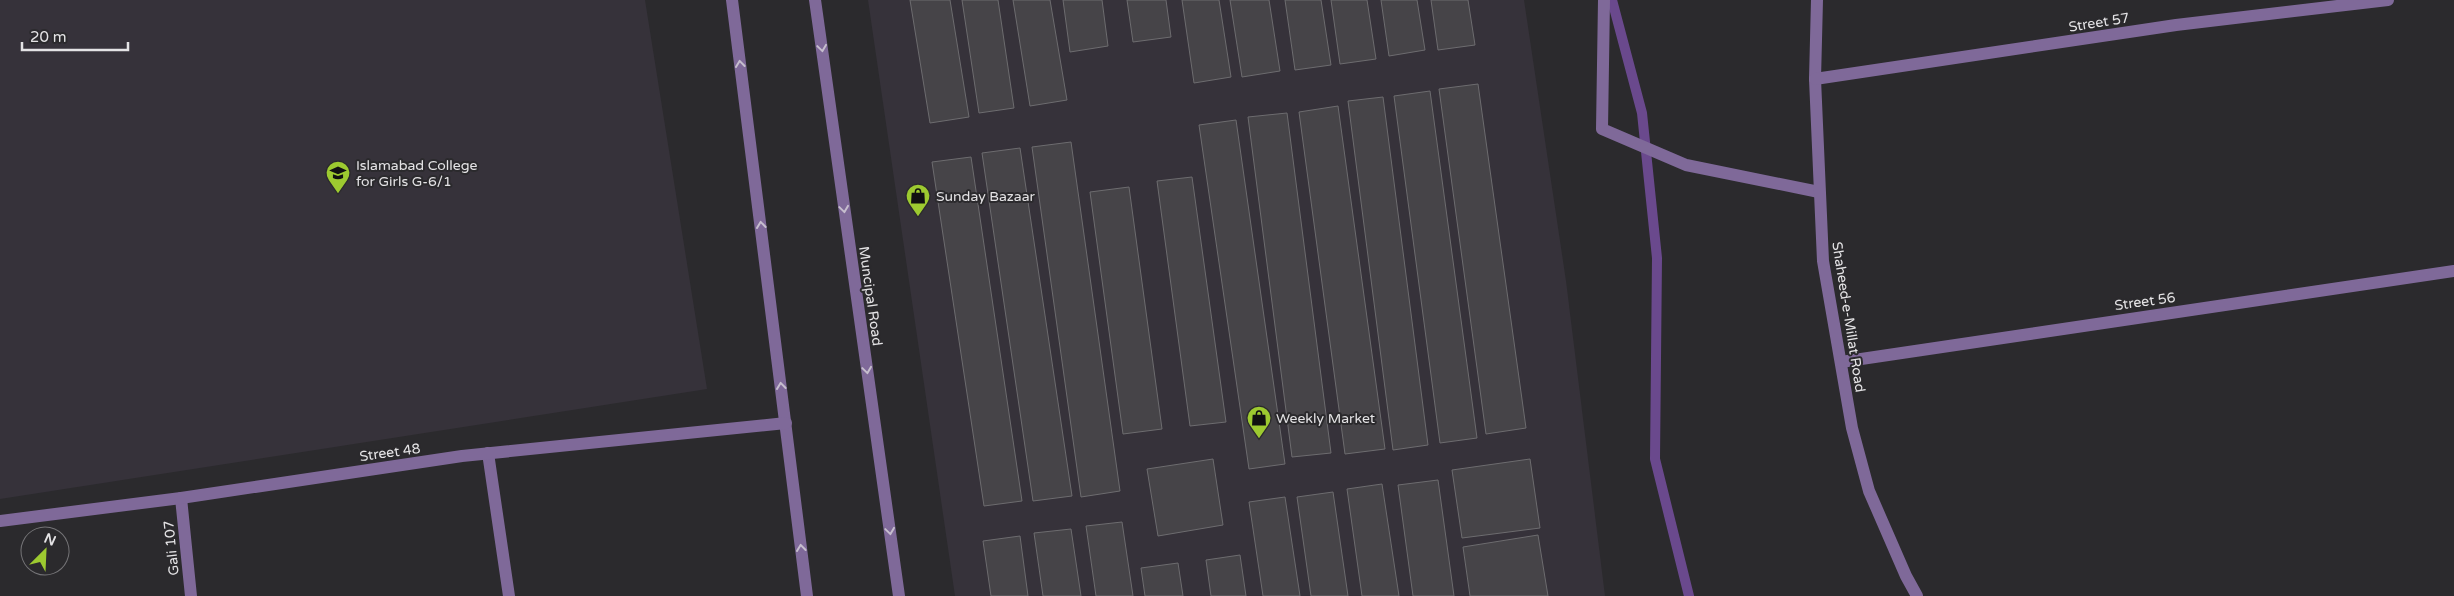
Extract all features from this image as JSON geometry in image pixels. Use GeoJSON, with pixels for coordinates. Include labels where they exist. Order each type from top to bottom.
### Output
{"type":"FeatureCollection","features":[{"type":"Feature","properties":{"kind":"street"},"geometry":{"type":"LineString","coordinates":[[732,0],[807,596]]}},
{"type":"Feature","properties":{"kind":"street","name":"Muncipal Road"},"geometry":{"type":"LineString","coordinates":[[815,0],[899,596]]}},
{"type":"Feature","properties":{"kind":"street"},"geometry":{"type":"LineString","coordinates":[[1604,0],[1602,129],[1686,165],[1819,192]]}},
{"type":"Feature","properties":{"kind":"street","name":"Shaheed-e-Millat Road"},"geometry":{"type":"LineString","coordinates":[[1817,0],[1815,80],[1823,261],[1852,428],[1869,491],[1906,576],[1917,596]]}},
{"type":"Feature","properties":{"kind":"street","name":"Street 57"},"geometry":{"type":"LineString","coordinates":[[1815,80],[2176,25],[2388,0]]}},
{"type":"Feature","properties":{"kind":"street","name":"Street 56"},"geometry":{"type":"LineString","coordinates":[[1841,362],[2454,271]]}},
{"type":"Feature","properties":{"kind":"street","name":"Street 48"},"geometry":{"type":"LineString","coordinates":[[0,521],[181,498],[488,454],[786,423]]}},
{"type":"Feature","properties":{"kind":"street"},"geometry":{"type":"LineString","coordinates":[[488,454],[508,596]]}},
{"type":"Feature","properties":{"kind":"street","name":"Gali 107"},"geometry":{"type":"LineString","coordinates":[[181,498],[191,596]]}},
{"type":"Feature","properties":{"kind":"shaded area","name":"Islamabad College for Girls G-6/1"},"geometry":{"type":"Polygon","coordinates":[[[0,0],[645,0],[707,389],[0,499],[0,0]]]}},
{"type":"Feature","properties":{"kind":"shaded area","name":"Weekly Market"},"geometry":{"type":"Polygon","coordinates":[[[868,0],[1524,0],[1566,281],[1605,596],[955,596],[868,0]]]}},
{"type":"Feature","properties":{"kind":"building"},"geometry":{"type":"Polygon","coordinates":[[[910,0],[950,0],[969,117],[930,123],[910,0]]]}},
{"type":"Feature","properties":{"kind":"building"},"geometry":{"type":"Polygon","coordinates":[[[962,0],[998,0],[1014,108],[979,113],[962,0]]]}},
{"type":"Feature","properties":{"kind":"building"},"geometry":{"type":"Polygon","coordinates":[[[1013,0],[1050,0],[1067,100],[1030,106],[1013,0]]]}},
{"type":"Feature","properties":{"kind":"building"},"geometry":{"type":"Polygon","coordinates":[[[1063,0],[1102,0],[1108,46],[1070,52],[1063,0]]]}},
{"type":"Feature","properties":{"kind":"building"},"geometry":{"type":"Polygon","coordinates":[[[1127,0],[1166,0],[1171,37],[1133,42],[1127,0]]]}},
{"type":"Feature","properties":{"kind":"building"},"geometry":{"type":"Polygon","coordinates":[[[1182,0],[1219,0],[1231,77],[1194,83],[1182,0]]]}},
{"type":"Feature","properties":{"kind":"building"},"geometry":{"type":"Polygon","coordinates":[[[1230,0],[1269,0],[1280,71],[1242,77],[1230,0]]]}},
{"type":"Feature","properties":{"kind":"building"},"geometry":{"type":"Polygon","coordinates":[[[1285,0],[1321,0],[1331,65],[1295,70],[1285,0]]]}},
{"type":"Feature","properties":{"kind":"building"},"geometry":{"type":"Polygon","coordinates":[[[1331,0],[1367,0],[1376,59],[1340,64],[1331,0]]]}},
{"type":"Feature","properties":{"kind":"building"},"geometry":{"type":"Polygon","coordinates":[[[1381,0],[1417,0],[1425,50],[1389,56],[1381,0]]]}},
{"type":"Feature","properties":{"kind":"building"},"geometry":{"type":"Polygon","coordinates":[[[1431,0],[1468,0],[1475,45],[1438,50],[1431,0]]]}},
{"type":"Feature","properties":{"kind":"building"},"geometry":{"type":"Polygon","coordinates":[[[1478,84],[1526,428],[1486,434],[1439,89],[1478,84]]]}},
{"type":"Feature","properties":{"kind":"building"},"geometry":{"type":"Polygon","coordinates":[[[1430,91],[1477,438],[1440,443],[1394,96],[1430,91]]]}},
{"type":"Feature","properties":{"kind":"building"},"geometry":{"type":"Polygon","coordinates":[[[1383,97],[1428,445],[1393,450],[1348,101],[1383,97]]]}},
{"type":"Feature","properties":{"kind":"building"},"geometry":{"type":"Polygon","coordinates":[[[1338,106],[1385,449],[1345,454],[1299,112],[1338,106]]]}},
{"type":"Feature","properties":{"kind":"building"},"geometry":{"type":"Polygon","coordinates":[[[1287,113],[1331,453],[1292,457],[1248,117],[1287,113]]]}},
{"type":"Feature","properties":{"kind":"building"},"geometry":{"type":"Polygon","coordinates":[[[1236,120],[1285,464],[1249,469],[1199,125],[1236,120]]]}},
{"type":"Feature","properties":{"kind":"building"},"geometry":{"type":"Polygon","coordinates":[[[1071,142],[1120,491],[1081,497],[1032,147],[1071,142]]]}},
{"type":"Feature","properties":{"kind":"building"},"geometry":{"type":"Polygon","coordinates":[[[1020,148],[1072,496],[1033,501],[982,153],[1020,148]]]}},
{"type":"Feature","properties":{"kind":"building"},"geometry":{"type":"Polygon","coordinates":[[[971,157],[1022,501],[984,506],[932,162],[971,157]]]}},
{"type":"Feature","properties":{"kind":"building"},"geometry":{"type":"Polygon","coordinates":[[[1192,177],[1226,422],[1190,426],[1157,181],[1192,177]]]}},
{"type":"Feature","properties":{"kind":"building"},"geometry":{"type":"Polygon","coordinates":[[[1129,187],[1162,429],[1123,434],[1090,192],[1129,187]]]}},
{"type":"Feature","properties":{"kind":"building"},"geometry":{"type":"Polygon","coordinates":[[[1213,459],[1223,525],[1158,536],[1147,469],[1213,459]]]}},
{"type":"Feature","properties":{"kind":"building"},"geometry":{"type":"Polygon","coordinates":[[[1530,459],[1540,528],[1462,538],[1452,470],[1530,459]]]}},
{"type":"Feature","properties":{"kind":"building"},"geometry":{"type":"Polygon","coordinates":[[[1438,480],[1454,596],[1413,596],[1398,485],[1438,480]]]}},
{"type":"Feature","properties":{"kind":"building"},"geometry":{"type":"Polygon","coordinates":[[[1382,484],[1399,596],[1362,596],[1347,489],[1382,484]]]}},
{"type":"Feature","properties":{"kind":"building"},"geometry":{"type":"Polygon","coordinates":[[[1333,492],[1348,596],[1311,596],[1297,497],[1333,492]]]}},
{"type":"Feature","properties":{"kind":"building"},"geometry":{"type":"Polygon","coordinates":[[[1285,497],[1300,596],[1263,596],[1249,502],[1285,497]]]}},
{"type":"Feature","properties":{"kind":"building"},"geometry":{"type":"Polygon","coordinates":[[[1122,522],[1133,596],[1096,596],[1086,526],[1122,522]]]}},
{"type":"Feature","properties":{"kind":"building"},"geometry":{"type":"Polygon","coordinates":[[[1071,529],[1081,596],[1043,596],[1034,533],[1071,529]]]}},
{"type":"Feature","properties":{"kind":"building"},"geometry":{"type":"Polygon","coordinates":[[[1538,535],[1548,596],[1470,596],[1463,547],[1538,535]]]}},
{"type":"Feature","properties":{"kind":"building"},"geometry":{"type":"Polygon","coordinates":[[[1020,536],[1028,596],[991,596],[983,541],[1020,536]]]}},
{"type":"Feature","properties":{"kind":"building"},"geometry":{"type":"Polygon","coordinates":[[[1240,555],[1246,596],[1211,596],[1206,560],[1240,555]]]}},
{"type":"Feature","properties":{"kind":"building"},"geometry":{"type":"Polygon","coordinates":[[[1178,563],[1183,596],[1145,596],[1141,568],[1178,563]]]}},
{"type":"Feature","properties":{"kind":"waterway"},"geometry":{"type":"LineString","coordinates":[[1612,0],[1642,113],[1657,258],[1655,459],[1689,596]]}},
{"type":"Feature","properties":{"kind":"place","name":"Islamabad College for Girls G-6/1"},"geometry":{"type":"Point","coordinates":[338,194]}},
{"type":"Feature","properties":{"kind":"place","name":"Sunday Bazaar"},"geometry":{"type":"Point","coordinates":[918,217]}},
{"type":"Feature","properties":{"kind":"place","name":"Weekly Market"},"geometry":{"type":"Point","coordinates":[1259,439]}}]}
